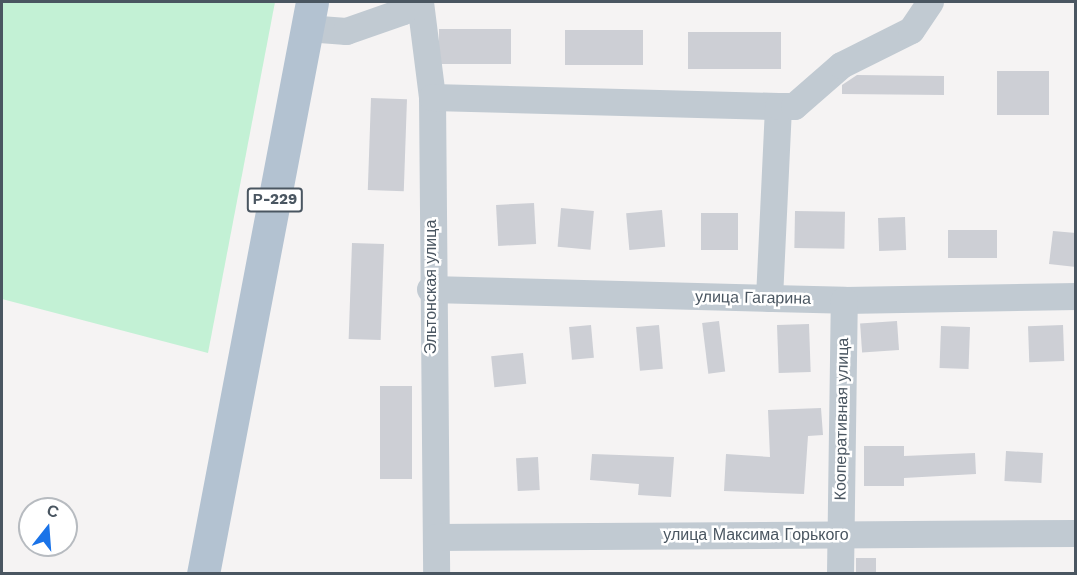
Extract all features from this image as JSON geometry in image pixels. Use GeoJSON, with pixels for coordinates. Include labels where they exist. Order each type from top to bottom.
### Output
{"type":"FeatureCollection","features":[{"type":"Feature","properties":{"kind":"main road","name":"Р-229"},"geometry":{"type":"LineString","coordinates":[[203,573],[309,15]]}},
{"type":"Feature","properties":{"kind":"street"},"geometry":{"type":"LineString","coordinates":[[309,15],[346,32],[369,13],[403,11],[411,2]]}},
{"type":"Feature","properties":{"kind":"street","name":"Эльтонская улица"},"geometry":{"type":"LineString","coordinates":[[420,2],[432,97],[430,289],[436,573]]}},
{"type":"Feature","properties":{"kind":"street"},"geometry":{"type":"LineString","coordinates":[[432,97],[794,106],[841,65],[912,30],[930,2]]}},
{"type":"Feature","properties":{"kind":"street"},"geometry":{"type":"LineString","coordinates":[[769,298],[778,106]]}},
{"type":"Feature","properties":{"kind":"street","name":"улица Гагарина"},"geometry":{"type":"LineString","coordinates":[[430,289],[844,300],[1076,296]]}},
{"type":"Feature","properties":{"kind":"street","name":"Кооперативная улица"},"geometry":{"type":"LineString","coordinates":[[840,573],[844,300]]}},
{"type":"Feature","properties":{"kind":"street","name":"улица Максима Горького"},"geometry":{"type":"LineString","coordinates":[[436,537],[1076,533]]}},
{"type":"Feature","properties":{"kind":"green space"},"geometry":{"type":"Polygon","coordinates":[[[2,2],[275,2],[208,353],[2,299],[2,2]]]}},
{"type":"Feature","properties":{"kind":"building"},"geometry":{"type":"Polygon","coordinates":[[[439,29],[511,29],[511,64],[439,64],[439,29]]]}},
{"type":"Feature","properties":{"kind":"building"},"geometry":{"type":"Polygon","coordinates":[[[565,30],[643,30],[643,65],[565,65],[565,30]]]}},
{"type":"Feature","properties":{"kind":"building"},"geometry":{"type":"Polygon","coordinates":[[[688,32],[781,32],[781,69],[688,69],[688,32]]]}},
{"type":"Feature","properties":{"kind":"building"},"geometry":{"type":"Polygon","coordinates":[[[997,71],[1049,71],[1049,115],[997,115],[997,71]]]}},
{"type":"Feature","properties":{"kind":"building"},"geometry":{"type":"Polygon","coordinates":[[[857,75],[944,76],[944,95],[842,94],[842,85],[857,75]]]}},
{"type":"Feature","properties":{"kind":"building"},"geometry":{"type":"Polygon","coordinates":[[[371,98],[407,99],[404,191],[368,190],[371,98]]]}},
{"type":"Feature","properties":{"kind":"building"},"geometry":{"type":"Polygon","coordinates":[[[534,203],[536,244],[498,246],[496,205],[534,203]]]}},
{"type":"Feature","properties":{"kind":"building"},"geometry":{"type":"Polygon","coordinates":[[[561,208],[594,211],[590,250],[558,247],[561,208]]]}},
{"type":"Feature","properties":{"kind":"building"},"geometry":{"type":"Polygon","coordinates":[[[662,210],[665,247],[629,250],[626,213],[662,210]]]}},
{"type":"Feature","properties":{"kind":"building"},"geometry":{"type":"Polygon","coordinates":[[[795,211],[845,212],[844,249],[794,248],[795,211]]]}},
{"type":"Feature","properties":{"kind":"building"},"geometry":{"type":"Polygon","coordinates":[[[701,213],[738,213],[738,250],[701,250],[701,213]]]}},
{"type":"Feature","properties":{"kind":"building"},"geometry":{"type":"Polygon","coordinates":[[[905,217],[906,250],[879,251],[878,218],[905,217]]]}},
{"type":"Feature","properties":{"kind":"building"},"geometry":{"type":"Polygon","coordinates":[[[948,230],[997,230],[997,258],[948,258],[948,230]]]}},
{"type":"Feature","properties":{"kind":"building"},"geometry":{"type":"Polygon","coordinates":[[[1053,231],[1076,233],[1076,267],[1049,264],[1053,231]]]}},
{"type":"Feature","properties":{"kind":"building"},"geometry":{"type":"Polygon","coordinates":[[[352,243],[384,244],[381,340],[349,339],[352,243]]]}},
{"type":"Feature","properties":{"kind":"building"},"geometry":{"type":"Polygon","coordinates":[[[719,321],[725,372],[708,374],[702,323],[719,321]]]}},
{"type":"Feature","properties":{"kind":"building"},"geometry":{"type":"Polygon","coordinates":[[[897,321],[899,350],[862,353],[860,324],[897,321]]]}},
{"type":"Feature","properties":{"kind":"building"},"geometry":{"type":"Polygon","coordinates":[[[809,324],[811,372],[779,373],[777,325],[809,324]]]}},
{"type":"Feature","properties":{"kind":"building"},"geometry":{"type":"Polygon","coordinates":[[[591,325],[594,358],[572,360],[569,327],[591,325]]]}},
{"type":"Feature","properties":{"kind":"building"},"geometry":{"type":"Polygon","coordinates":[[[659,325],[663,369],[640,371],[636,327],[659,325]]]}},
{"type":"Feature","properties":{"kind":"building"},"geometry":{"type":"Polygon","coordinates":[[[1063,325],[1064,361],[1029,362],[1028,326],[1063,325]]]}},
{"type":"Feature","properties":{"kind":"building"},"geometry":{"type":"Polygon","coordinates":[[[941,326],[970,327],[969,369],[940,368],[941,326]]]}},
{"type":"Feature","properties":{"kind":"building"},"geometry":{"type":"Polygon","coordinates":[[[523,353],[526,384],[494,387],[491,356],[523,353]]]}},
{"type":"Feature","properties":{"kind":"building"},"geometry":{"type":"Polygon","coordinates":[[[380,386],[412,386],[412,479],[380,479],[380,386]]]}},
{"type":"Feature","properties":{"kind":"building"},"geometry":{"type":"Polygon","coordinates":[[[821,408],[823,435],[808,436],[804,494],[724,491],[726,454],[770,457],[768,410],[821,408]]]}},
{"type":"Feature","properties":{"kind":"building"},"geometry":{"type":"Polygon","coordinates":[[[864,446],[904,446],[904,456],[975,453],[976,474],[904,478],[904,486],[864,486],[864,446]]]}},
{"type":"Feature","properties":{"kind":"building"},"geometry":{"type":"Polygon","coordinates":[[[1006,451],[1043,453],[1041,483],[1004,481],[1006,451]]]}},
{"type":"Feature","properties":{"kind":"building"},"geometry":{"type":"Polygon","coordinates":[[[592,454],[674,457],[671,497],[638,495],[639,484],[590,480],[592,454]]]}},
{"type":"Feature","properties":{"kind":"building"},"geometry":{"type":"Polygon","coordinates":[[[538,457],[540,490],[518,491],[516,458],[538,457]]]}},
{"type":"Feature","properties":{"kind":"building"},"geometry":{"type":"Polygon","coordinates":[[[856,558],[876,558],[876,573],[856,573],[856,558]]]}}]}
